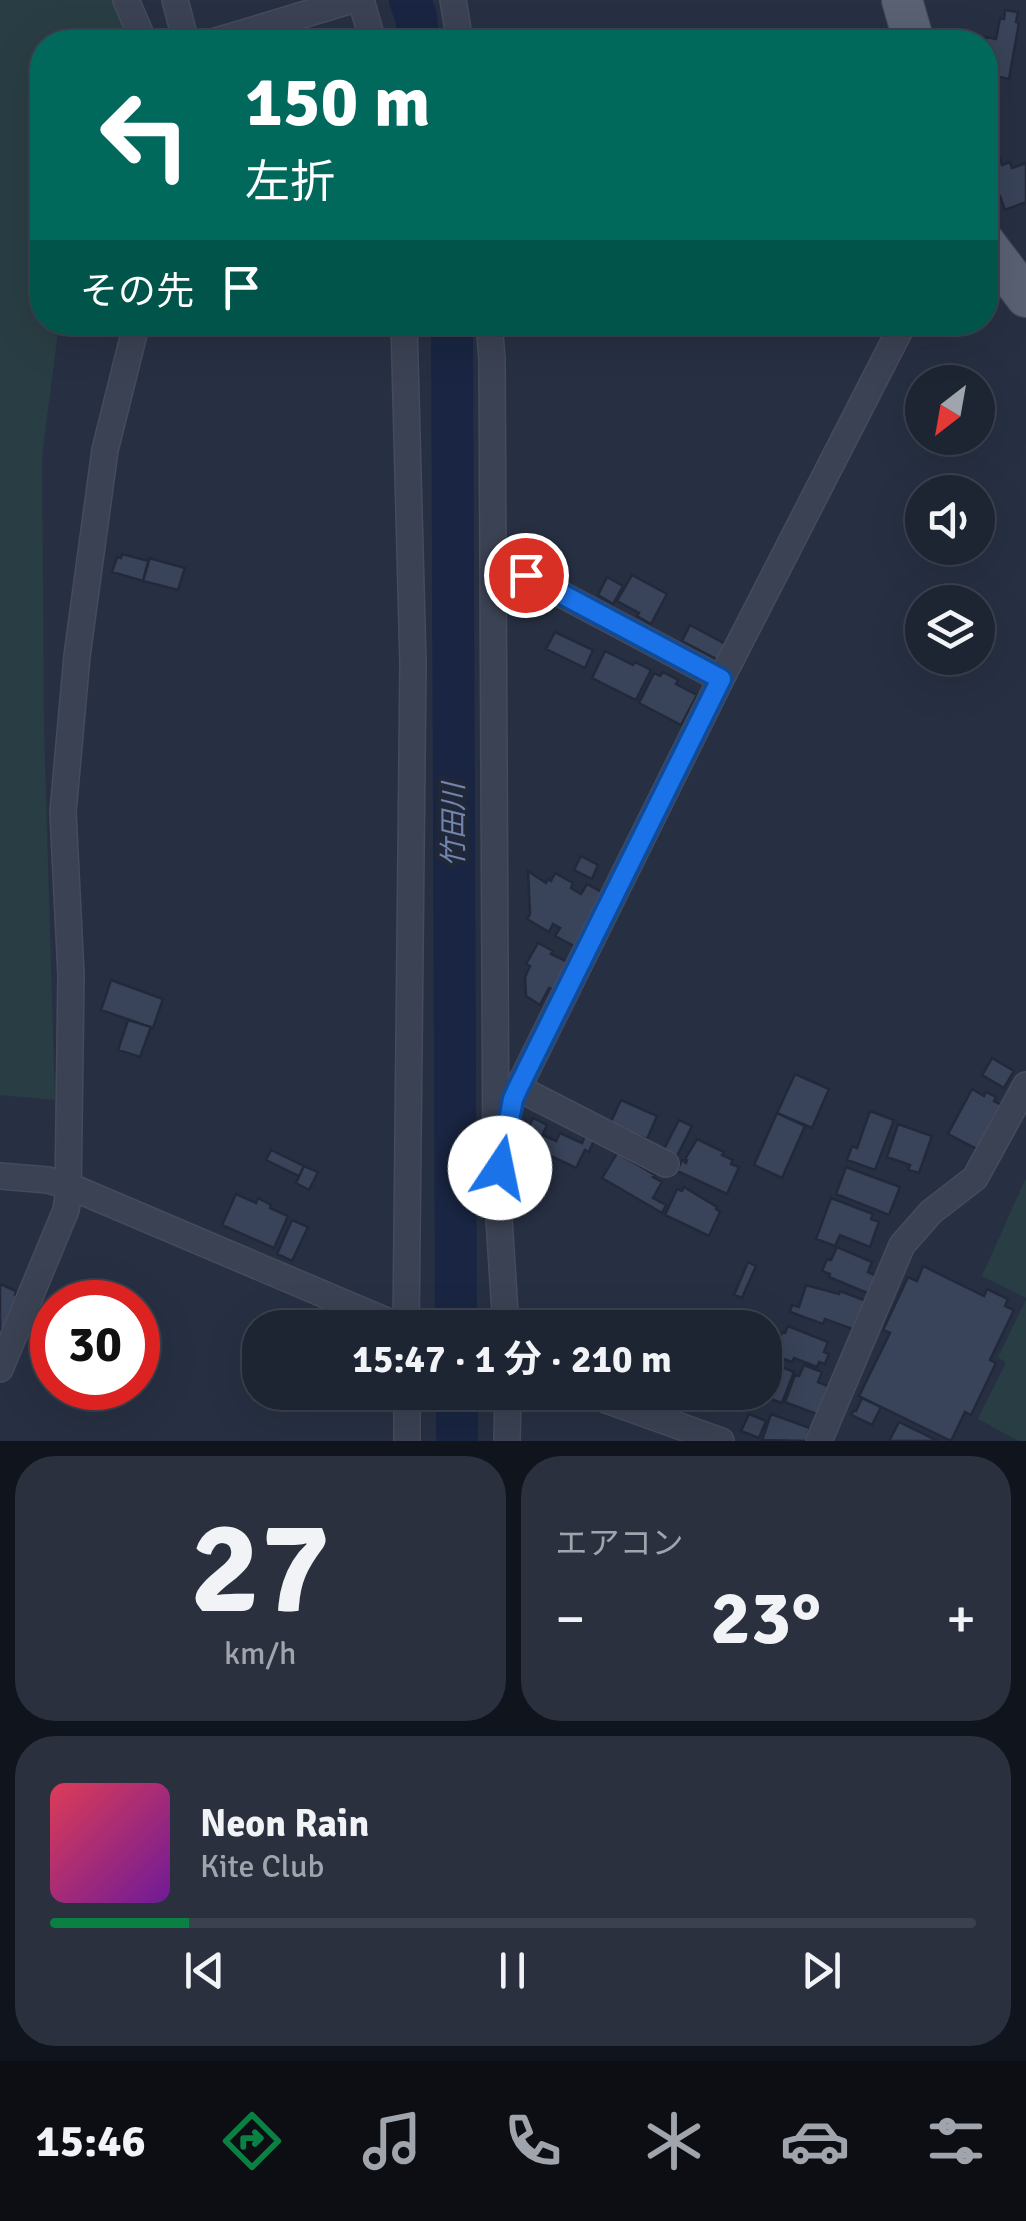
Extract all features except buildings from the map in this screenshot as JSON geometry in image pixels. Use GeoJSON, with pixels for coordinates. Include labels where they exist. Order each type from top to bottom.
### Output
{"type":"FeatureCollection","features":[{"type":"Feature","properties":{"kind":"main road"},"geometry":{"type":"LineString","coordinates":[[902,0],[911,30]]}},
{"type":"Feature","properties":{"kind":"main road"},"geometry":{"type":"LineString","coordinates":[[998,260],[1026,297]]}},
{"type":"Feature","properties":{"kind":"street"},"geometry":{"type":"LineString","coordinates":[[126,0],[139,30]]}},
{"type":"Feature","properties":{"kind":"street"},"geometry":{"type":"LineString","coordinates":[[175,0],[183,30]]}},
{"type":"Feature","properties":{"kind":"street"},"geometry":{"type":"LineString","coordinates":[[253,30],[352,0]]}},
{"type":"Feature","properties":{"kind":"street"},"geometry":{"type":"LineString","coordinates":[[361,0],[370,30]]}},
{"type":"Feature","properties":{"kind":"street"},"geometry":{"type":"LineString","coordinates":[[452,0],[458,30]]}},
{"type":"Feature","properties":{"kind":"street"},"geometry":{"type":"LineString","coordinates":[[0,1369],[66,1210],[71,975],[63,812],[76,656],[105,450],[134,335]]}},
{"type":"Feature","properties":{"kind":"street"},"geometry":{"type":"LineString","coordinates":[[404,335],[413,664],[404,1310]]}},
{"type":"Feature","properties":{"kind":"street"},"geometry":{"type":"LineString","coordinates":[[491,335],[496,1172],[505,1310]]}},
{"type":"Feature","properties":{"kind":"street"},"geometry":{"type":"LineString","coordinates":[[496,1172],[518,1088],[897,335]]}},
{"type":"Feature","properties":{"kind":"street"},"geometry":{"type":"LineString","coordinates":[[526,575],[721,679]]}},
{"type":"Feature","properties":{"kind":"street"},"geometry":{"type":"LineString","coordinates":[[819,1441],[902,1244],[930,1212],[975,1178],[1026,1085]]}},
{"type":"Feature","properties":{"kind":"street"},"geometry":{"type":"LineString","coordinates":[[518,1088],[666,1164]]}},
{"type":"Feature","properties":{"kind":"street"},"geometry":{"type":"LineString","coordinates":[[0,1176],[69,1186],[362,1310]]}},
{"type":"Feature","properties":{"kind":"street"},"geometry":{"type":"LineString","coordinates":[[407,1410],[407,1441]]}},
{"type":"Feature","properties":{"kind":"street"},"geometry":{"type":"LineString","coordinates":[[507,1441],[508,1410]]}},
{"type":"Feature","properties":{"kind":"street"},"geometry":{"type":"LineString","coordinates":[[634,1410],[721,1441]]}},
{"type":"Feature","properties":{"kind":"green space"},"geometry":{"type":"Polygon","coordinates":[[[0,0],[119,0],[133,30],[30,30],[30,335],[57,335],[42,456],[44,731],[55,1100],[0,1095],[0,0]]]}},
{"type":"Feature","properties":{"kind":"green space"},"geometry":{"type":"Polygon","coordinates":[[[1026,1178],[1026,1298],[982,1276],[1026,1178]]]}},
{"type":"Feature","properties":{"kind":"green space"},"geometry":{"type":"Polygon","coordinates":[[[1026,1300],[1026,1441],[1019,1441],[978,1419],[1006,1363],[998,1357],[1026,1300]]]}},
{"type":"Feature","properties":{"kind":"waterway","name":"竹田川"},"geometry":{"type":"LineString","coordinates":[[410,0],[418,30]]}},
{"type":"Feature","properties":{"kind":"waterway","name":"竹田川"},"geometry":{"type":"LineString","coordinates":[[452,335],[456,1310]]}},
{"type":"Feature","properties":{"kind":"waterway","name":"竹田川"},"geometry":{"type":"LineString","coordinates":[[457,1410],[457,1441]]}},
{"type":"Feature","properties":{"kind":"route"},"geometry":{"type":"LineString","coordinates":[[500,1168],[513,1099],[721,679],[526,575]]}}]}
